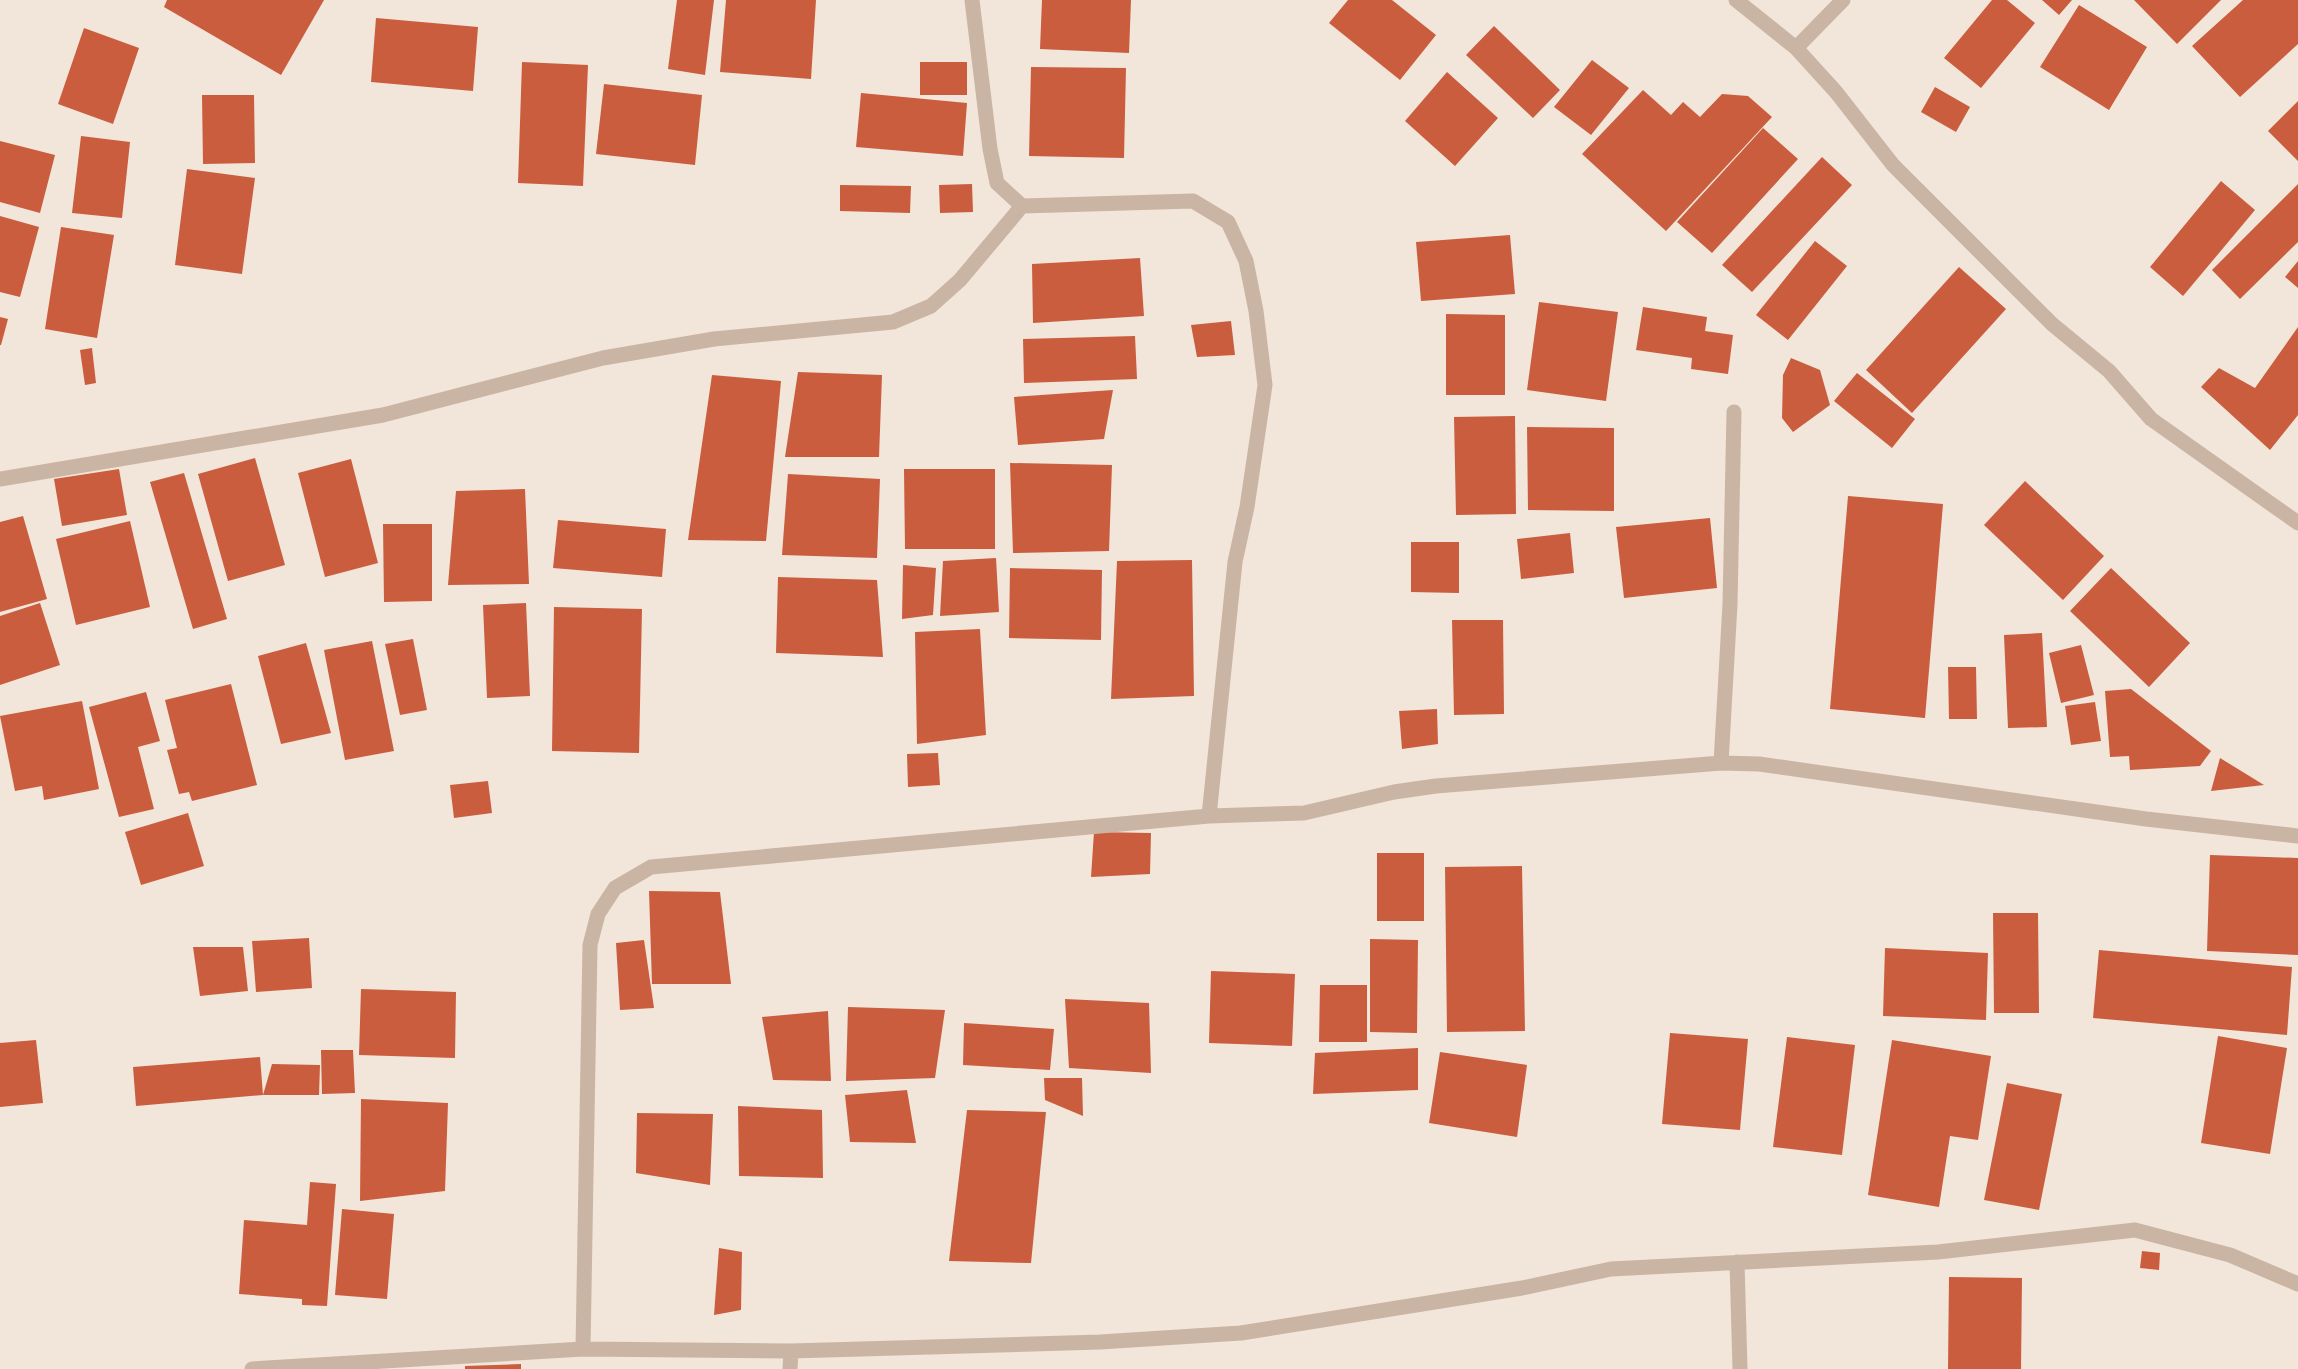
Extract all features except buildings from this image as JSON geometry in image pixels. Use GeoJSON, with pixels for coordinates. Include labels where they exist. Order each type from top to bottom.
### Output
{"type":"FeatureCollection","features":[{"type":"Feature","properties":{"kind":"street"},"geometry":{"type":"LineString","coordinates":[[972,0],[990,149],[997,183],[1022,206],[1193,201],[1228,222],[1246,261],[1256,311],[1265,385],[1247,507],[1234,562],[1209,816]]}},
{"type":"Feature","properties":{"kind":"street"},"geometry":{"type":"LineString","coordinates":[[1736,0],[1796,48],[1836,92],[1893,165],[2052,324],[2109,371],[2151,419],[2298,523]]}},
{"type":"Feature","properties":{"kind":"street"},"geometry":{"type":"LineString","coordinates":[[1796,48],[1843,0]]}},
{"type":"Feature","properties":{"kind":"street"},"geometry":{"type":"LineString","coordinates":[[0,479],[383,415],[603,358],[714,339],[893,322],[931,306],[960,280],[1022,206]]}},
{"type":"Feature","properties":{"kind":"street"},"geometry":{"type":"LineString","coordinates":[[1721,763],[1730,604],[1734,412]]}},
{"type":"Feature","properties":{"kind":"street"},"geometry":{"type":"LineString","coordinates":[[583,1348],[590,945],[598,914],[615,888],[651,867],[1209,816],[1304,813],[1394,792],[1436,786],[1721,763],[1759,764],[2146,819],[2298,836]]}},
{"type":"Feature","properties":{"kind":"street"},"geometry":{"type":"LineString","coordinates":[[252,1369],[583,1348],[791,1351],[1100,1342],[1241,1333],[1522,1288],[1611,1269],[1938,1252],[2134,1230],[2230,1255],[2298,1284]]}},
{"type":"Feature","properties":{"kind":"street"},"geometry":{"type":"LineString","coordinates":[[1737,1262],[1740,1369]]}},
{"type":"Feature","properties":{"kind":"street"},"geometry":{"type":"LineString","coordinates":[[790,1369],[791,1351]]}}]}
